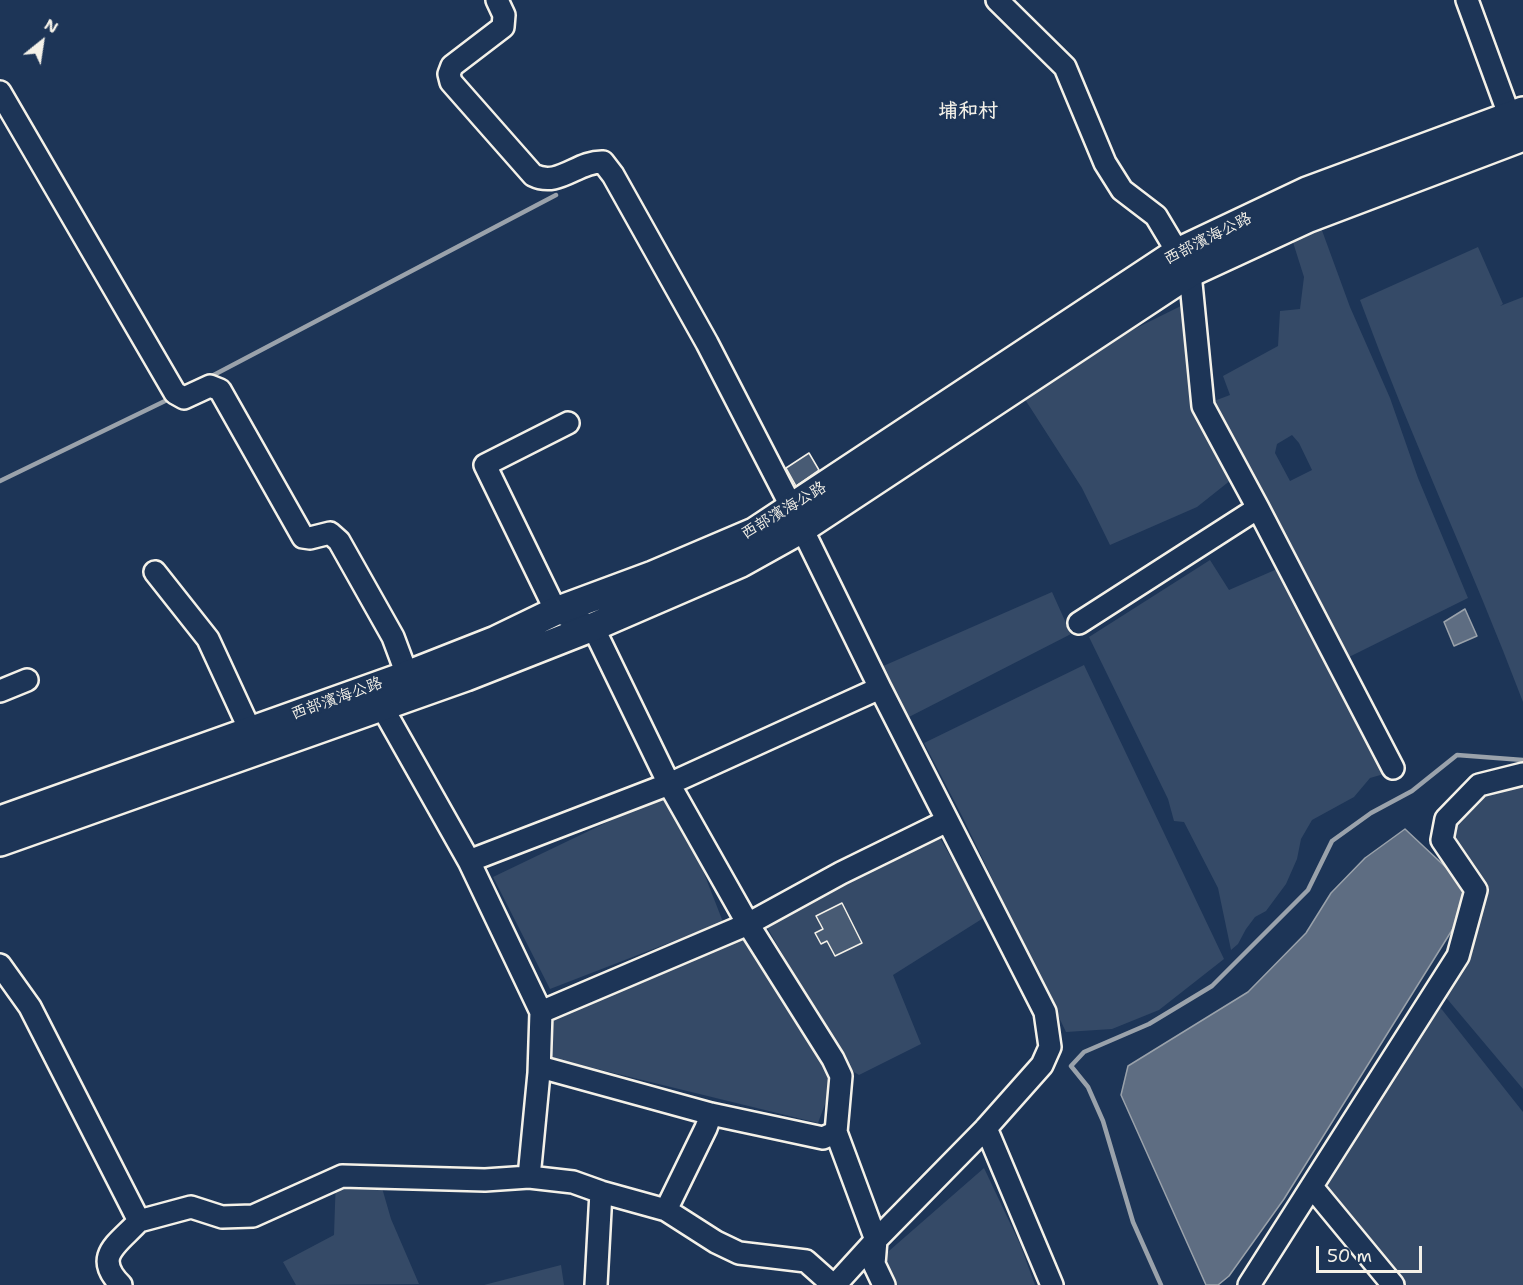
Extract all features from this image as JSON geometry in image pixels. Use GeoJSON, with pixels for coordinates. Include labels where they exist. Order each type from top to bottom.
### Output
{"type":"FeatureCollection","features":[{"type":"Feature","properties":{"kind":"main road","name":"西部濱海公路"},"geometry":{"type":"LineString","coordinates":[[0,842],[254,740],[411,684],[466,676],[593,627],[741,563],[797,519],[1183,263],[1307,191],[1519,131]]}},
{"type":"Feature","properties":{"kind":"main road","name":"西部濱海公路"},"geometry":{"type":"LineString","coordinates":[[0,820],[254,740],[381,705],[411,684],[556,611],[653,575],[754,532],[797,519]]}},
{"type":"Feature","properties":{"kind":"street"},"geometry":{"type":"LineString","coordinates":[[121,1285],[110,1274],[107,1267],[108,1254],[139,1221],[191,1207],[222,1217],[253,1216],[342,1176],[485,1180],[529,1177],[573,1182],[666,1210],[716,1242],[739,1253],[806,1261],[834,1285],[986,1128],[1042,1065],[1050,1047],[1050,1033],[1045,1012],[708,343],[613,175],[603,162],[592,162],[551,180],[533,175],[451,82],[448,74],[452,66],[503,27],[504,15],[497,0]]}},
{"type":"Feature","properties":{"kind":"street"},"geometry":{"type":"LineString","coordinates":[[997,0],[1065,67],[1105,163],[1122,190],[1156,216],[1183,263],[1203,406],[1393,768]]}},
{"type":"Feature","properties":{"kind":"street"},"geometry":{"type":"LineString","coordinates":[[1467,0],[1519,131]]}},
{"type":"Feature","properties":{"kind":"street"},"geometry":{"type":"LineString","coordinates":[[0,92],[175,393],[184,398],[210,386],[220,390],[303,537],[310,538],[330,533],[339,541],[393,637],[411,684]]}},
{"type":"Feature","properties":{"kind":"street"},"geometry":{"type":"LineString","coordinates":[[568,423],[485,465],[556,611],[593,627],[669,784],[748,924],[841,1076],[836,1132],[876,1240],[874,1264],[884,1285]]}},
{"type":"Feature","properties":{"kind":"street"},"geometry":{"type":"LineString","coordinates":[[1079,623],[1258,508]]}},
{"type":"Feature","properties":{"kind":"street"},"geometry":{"type":"LineString","coordinates":[[155,572],[208,639],[254,740]]}},
{"type":"Feature","properties":{"kind":"street"},"geometry":{"type":"LineString","coordinates":[[0,691],[27,680]]}},
{"type":"Feature","properties":{"kind":"street"},"geometry":{"type":"LineString","coordinates":[[470,861],[669,784],[880,688]]}},
{"type":"Feature","properties":{"kind":"street"},"geometry":{"type":"LineString","coordinates":[[381,705],[470,861],[541,1012],[540,1067],[529,1177]]}},
{"type":"Feature","properties":{"kind":"street"},"geometry":{"type":"LineString","coordinates":[[1249,1285],[1458,956],[1476,890],[1442,840],[1446,819],[1479,785],[1523,774]]}},
{"type":"Feature","properties":{"kind":"street"},"geometry":{"type":"LineString","coordinates":[[541,1012],[748,924],[841,873],[947,821]]}},
{"type":"Feature","properties":{"kind":"street"},"geometry":{"type":"LineString","coordinates":[[0,965],[30,1007],[139,1221]]}},
{"type":"Feature","properties":{"kind":"street"},"geometry":{"type":"LineString","coordinates":[[540,1067],[711,1114],[824,1138],[836,1132]]}},
{"type":"Feature","properties":{"kind":"street"},"geometry":{"type":"LineString","coordinates":[[666,1210],[711,1114]]}},
{"type":"Feature","properties":{"kind":"street"},"geometry":{"type":"LineString","coordinates":[[986,1128],[1052,1285]]}},
{"type":"Feature","properties":{"kind":"street"},"geometry":{"type":"LineString","coordinates":[[1312,1187],[1393,1285]]}},
{"type":"Feature","properties":{"kind":"street"},"geometry":{"type":"LineString","coordinates":[[597,1285],[601,1192]]}},
{"type":"Feature","properties":{"kind":"shaded area"},"geometry":{"type":"Polygon","coordinates":[[[1320,225],[1350,307],[1390,398],[1418,478],[1468,598],[1347,658],[1265,506],[1214,401],[1230,395],[1223,376],[1278,346],[1280,311],[1300,309],[1304,277],[1291,236],[1320,225]],[[1292,435],[1277,444],[1275,453],[1290,481],[1312,470],[1299,443],[1292,435]]]}},
{"type":"Feature","properties":{"kind":"shaded area"},"geometry":{"type":"Polygon","coordinates":[[[1478,247],[1503,304],[1500,306],[1523,297],[1523,702],[1399,401],[1360,300],[1478,247]]]}},
{"type":"Feature","properties":{"kind":"shaded area"},"geometry":{"type":"Polygon","coordinates":[[[1189,302],[1191,342],[1236,476],[1197,507],[1110,545],[1082,488],[1017,387],[1189,302]]]}},
{"type":"Feature","properties":{"kind":"shaded area"},"geometry":{"type":"Polygon","coordinates":[[[1210,560],[1229,590],[1284,566],[1384,774],[1370,778],[1354,797],[1312,820],[1301,839],[1297,859],[1286,884],[1266,911],[1255,917],[1238,944],[1231,950],[1218,888],[1184,822],[1174,821],[1168,799],[1089,637],[1210,560]]]}},
{"type":"Feature","properties":{"kind":"shaded area"},"geometry":{"type":"Polygon","coordinates":[[[1052,592],[1071,634],[907,718],[881,667],[1052,592]]]}},
{"type":"Feature","properties":{"kind":"shaded area"},"geometry":{"type":"Polygon","coordinates":[[[1465,609],[1477,636],[1454,646],[1444,622],[1465,609]]]}},
{"type":"Feature","properties":{"kind":"shaded area"},"geometry":{"type":"Polygon","coordinates":[[[1084,665],[1224,959],[1159,1010],[1112,1029],[1066,1032],[962,816],[924,743],[1084,665]]]}},
{"type":"Feature","properties":{"kind":"shaded area"},"geometry":{"type":"Polygon","coordinates":[[[1523,774],[1523,1089],[1438,988],[1488,895],[1485,886],[1442,840],[1479,785],[1523,774]]]}},
{"type":"Feature","properties":{"kind":"shaded area"},"geometry":{"type":"Polygon","coordinates":[[[672,791],[723,922],[550,989],[493,877],[672,791]]]}},
{"type":"Feature","properties":{"kind":"shaded area"},"geometry":{"type":"Polygon","coordinates":[[[1405,829],[1453,874],[1464,894],[1454,927],[1284,1199],[1229,1276],[1218,1285],[1206,1285],[1121,1095],[1128,1066],[1248,992],[1306,933],[1331,893],[1365,858],[1405,829]]]}},
{"type":"Feature","properties":{"kind":"shaded area"},"geometry":{"type":"Polygon","coordinates":[[[940,838],[985,917],[893,975],[921,1044],[859,1075],[849,1069],[764,922],[841,873],[940,838]]]}},
{"type":"Feature","properties":{"kind":"shaded area"},"geometry":{"type":"Polygon","coordinates":[[[746,937],[838,1069],[818,1123],[540,1055],[550,1008],[746,937]]]}},
{"type":"Feature","properties":{"kind":"shaded area"},"geometry":{"type":"Polygon","coordinates":[[[1432,997],[1523,1112],[1523,1285],[1396,1285],[1312,1187],[1432,997]]]}},
{"type":"Feature","properties":{"kind":"shaded area"},"geometry":{"type":"Polygon","coordinates":[[[984,1168],[1020,1244],[1035,1285],[884,1285],[874,1264],[984,1168]]]}},
{"type":"Feature","properties":{"kind":"shaded area"},"geometry":{"type":"Polygon","coordinates":[[[378,1174],[391,1219],[419,1284],[296,1285],[283,1262],[334,1235],[336,1176],[378,1174]]]}},
{"type":"Feature","properties":{"kind":"shaded area"},"geometry":{"type":"Polygon","coordinates":[[[561,1265],[564,1285],[484,1285],[561,1265]]]}},
{"type":"Feature","properties":{"kind":"building"},"geometry":{"type":"Polygon","coordinates":[[[809,453],[819,470],[796,486],[786,468],[809,453]]]}},
{"type":"Feature","properties":{"kind":"building"},"geometry":{"type":"Polygon","coordinates":[[[842,903],[862,943],[835,956],[827,941],[821,944],[815,933],[823,929],[816,916],[842,903]]]}},
{"type":"Feature","properties":{"kind":"waterway"},"geometry":{"type":"LineString","coordinates":[[208,378],[556,195]]}},
{"type":"Feature","properties":{"kind":"waterway"},"geometry":{"type":"LineString","coordinates":[[0,481],[165,401]]}},
{"type":"Feature","properties":{"kind":"waterway"},"geometry":{"type":"LineString","coordinates":[[1161,1285],[1133,1222],[1103,1121],[1088,1087],[1071,1066],[1084,1052],[1149,1024],[1212,986],[1308,890],[1332,841],[1371,813],[1412,791],[1457,755],[1523,760]]}},
{"type":"Feature","properties":{"kind":"district","name":"埔和村"},"geometry":{"type":"Point","coordinates":[968,112]}}]}
